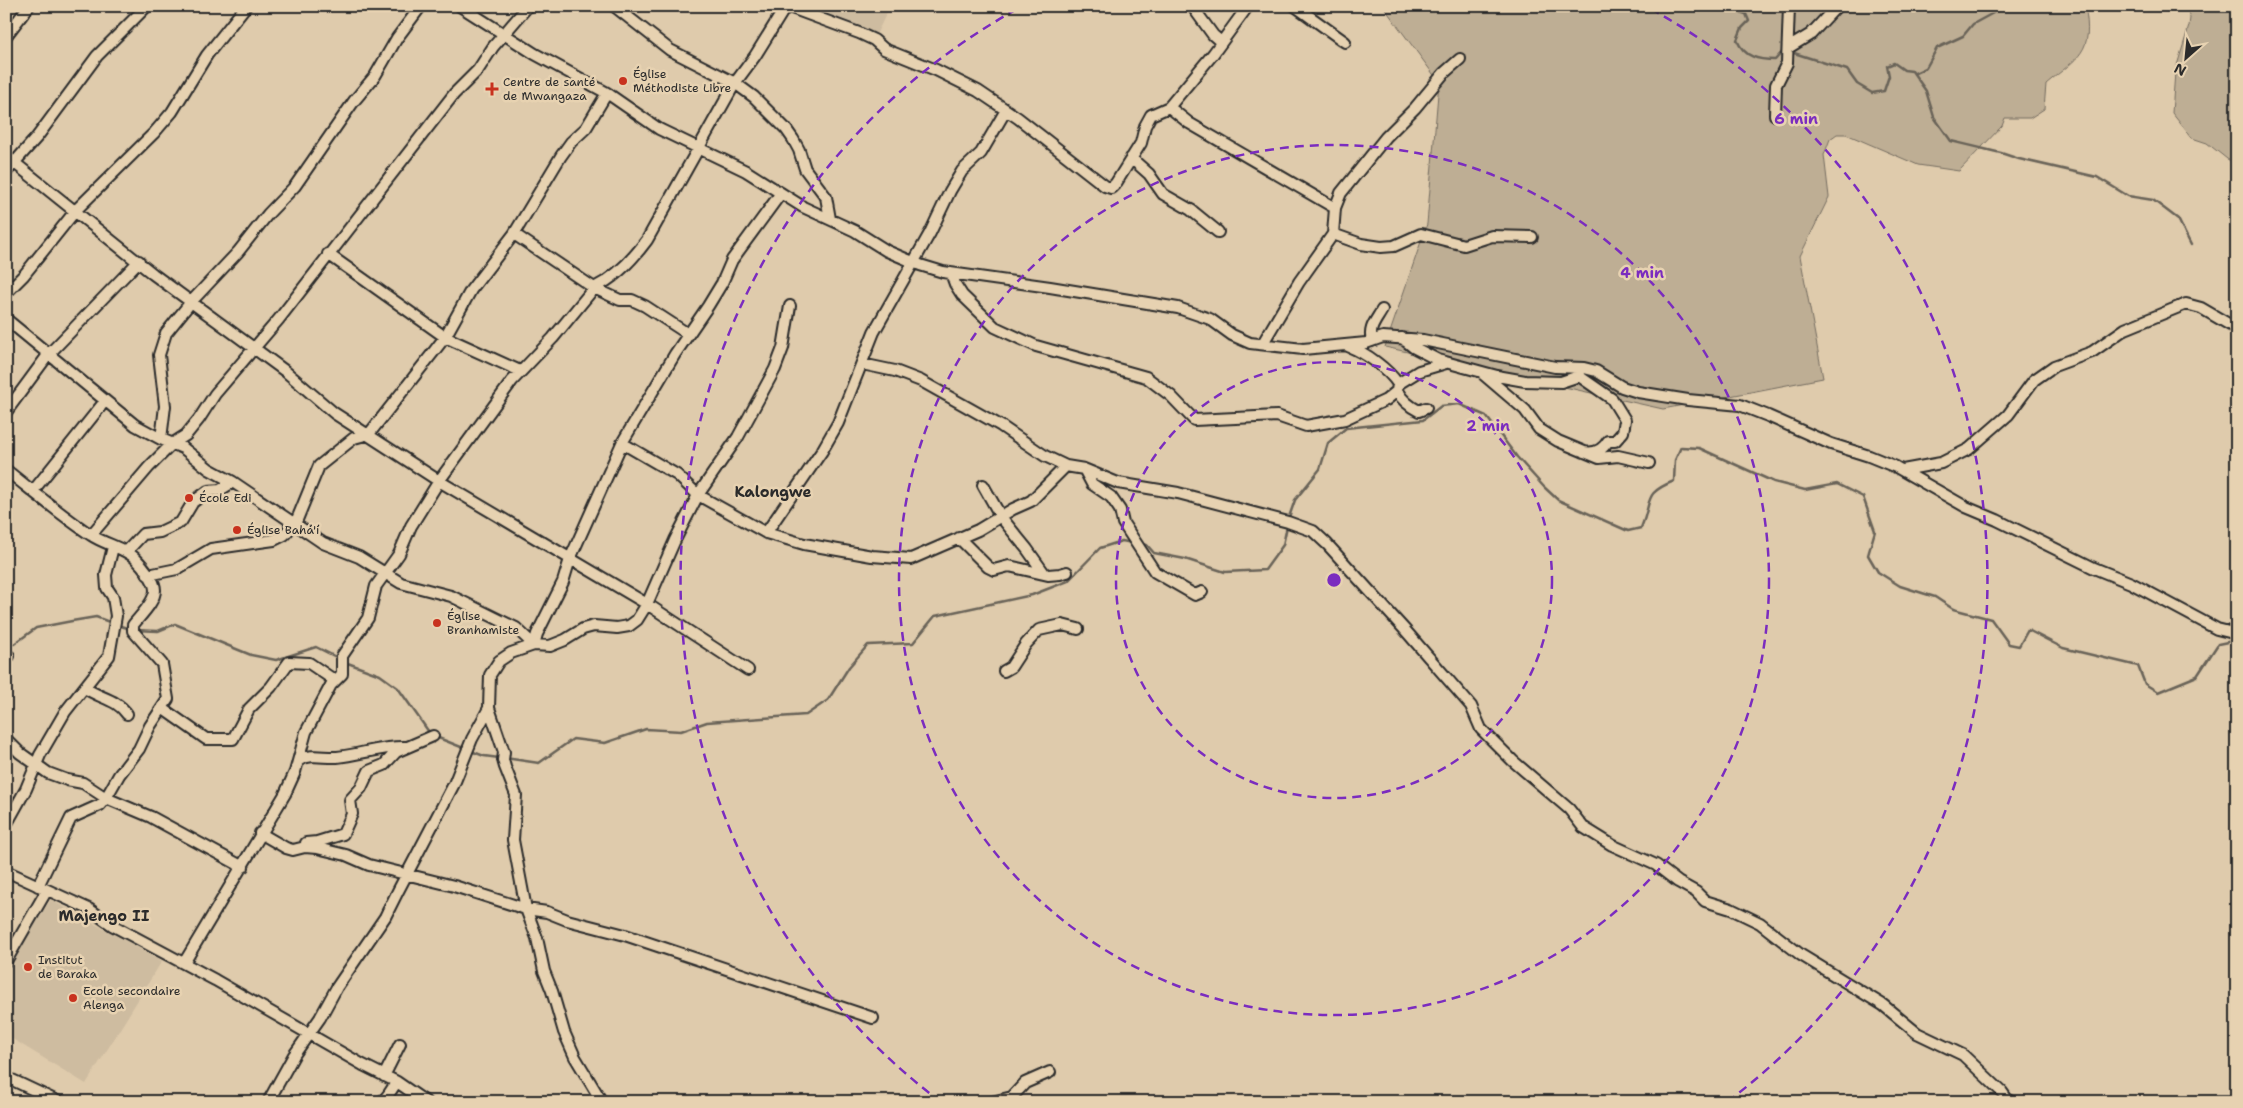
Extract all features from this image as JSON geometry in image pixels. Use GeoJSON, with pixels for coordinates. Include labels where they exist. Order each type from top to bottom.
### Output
{"type":"FeatureCollection","features":[{"type":"Feature","properties":{"kind":"street"},"geometry":{"type":"LineString","coordinates":[[6,36],[29,6]]}},
{"type":"Feature","properties":{"kind":"street"},"geometry":{"type":"LineString","coordinates":[[6,172],[11,159],[37,137],[97,56],[147,6]]}},
{"type":"Feature","properties":{"kind":"street"},"geometry":{"type":"LineString","coordinates":[[6,293],[24,275],[76,210],[154,133],[172,112],[207,55],[246,6]]}},
{"type":"Feature","properties":{"kind":"street"},"geometry":{"type":"LineString","coordinates":[[161,439],[165,406],[159,354],[166,332],[238,252],[252,232],[295,186],[354,101],[375,76],[397,38],[421,6]]}},
{"type":"Feature","properties":{"kind":"street"},"geometry":{"type":"LineString","coordinates":[[460,6],[504,36],[564,72],[607,93],[659,129],[746,171],[803,207],[855,230],[887,251],[943,272],[1178,308],[1210,319],[1242,341],[1303,350],[1348,346],[1383,337],[1423,340],[1556,366],[1576,366],[1596,371],[1622,387]]}},
{"type":"Feature","properties":{"kind":"street"},"geometry":{"type":"LineString","coordinates":[[91,535],[149,467],[199,420],[215,394],[279,319],[454,94],[478,70],[528,6]]}},
{"type":"Feature","properties":{"kind":"street"},"geometry":{"type":"LineString","coordinates":[[614,6],[670,50],[735,83],[754,97],[793,139],[805,169],[826,197],[830,219]]}},
{"type":"Feature","properties":{"kind":"street"},"geometry":{"type":"LineString","coordinates":[[184,963],[243,867],[260,832],[285,794],[299,760],[306,732],[334,680],[342,674],[342,656],[368,618],[376,586],[399,554],[411,526],[439,481],[520,371],[553,338],[594,288],[636,255],[735,83],[755,56],[786,6],[868,37],[884,49],[936,70],[978,91],[1006,110],[1105,186],[1111,188],[1116,184],[1141,143],[1145,126],[1151,115],[1169,107],[1213,54],[1248,6]]}},
{"type":"Feature","properties":{"kind":"street"},"geometry":{"type":"LineString","coordinates":[[1192,6],[1220,42]]}},
{"type":"Feature","properties":{"kind":"street"},"geometry":{"type":"LineString","coordinates":[[1295,6],[1345,42]]}},
{"type":"Feature","properties":{"kind":"street"},"geometry":{"type":"LineString","coordinates":[[1775,115],[1776,85],[1787,63],[1789,6]]}},
{"type":"Feature","properties":{"kind":"street"},"geometry":{"type":"LineString","coordinates":[[1788,48],[1811,34],[1836,6]]}},
{"type":"Feature","properties":{"kind":"street"},"geometry":{"type":"LineString","coordinates":[[1263,344],[1299,282],[1333,234],[1335,208],[1342,193],[1386,137],[1415,108],[1444,73],[1460,59]]}},
{"type":"Feature","properties":{"kind":"street"},"geometry":{"type":"LineString","coordinates":[[148,574],[177,569],[211,549],[274,540],[284,535],[296,522],[319,466],[354,438],[369,434],[445,337],[471,290],[514,234],[561,156],[571,142],[586,128],[607,93]]}},
{"type":"Feature","properties":{"kind":"street"},"geometry":{"type":"LineString","coordinates":[[1169,107],[1189,123],[1335,208]]}},
{"type":"Feature","properties":{"kind":"street"},"geometry":{"type":"LineString","coordinates":[[766,533],[838,423],[874,332],[959,177],[981,153],[1006,110]]}},
{"type":"Feature","properties":{"kind":"street"},"geometry":{"type":"LineString","coordinates":[[1131,158],[1149,174],[1166,196],[1191,210],[1218,232]]}},
{"type":"Feature","properties":{"kind":"street"},"geometry":{"type":"LineString","coordinates":[[11,159],[138,261],[254,348],[334,413],[439,481],[647,604],[748,670]]}},
{"type":"Feature","properties":{"kind":"street"},"geometry":{"type":"LineString","coordinates":[[534,644],[537,634],[563,582],[570,558],[622,443],[688,334],[717,291],[732,260],[781,192]]}},
{"type":"Feature","properties":{"kind":"street"},"geometry":{"type":"LineString","coordinates":[[514,234],[594,288],[620,300],[632,300],[645,306],[688,334]]}},
{"type":"Feature","properties":{"kind":"street"},"geometry":{"type":"LineString","coordinates":[[1333,234],[1361,244],[1381,247],[1394,246],[1421,234],[1464,245],[1492,236],[1532,237]]}},
{"type":"Feature","properties":{"kind":"street"},"geometry":{"type":"LineString","coordinates":[[328,254],[445,337],[520,371]]}},
{"type":"Feature","properties":{"kind":"street"},"geometry":{"type":"LineString","coordinates":[[6,412],[48,356],[138,261]]}},
{"type":"Feature","properties":{"kind":"street"},"geometry":{"type":"LineString","coordinates":[[951,273],[962,295],[995,327],[1036,346],[1146,377],[1171,396],[1194,420],[1277,416],[1306,426],[1345,419],[1386,400],[1398,387],[1419,371],[1450,362]]}},
{"type":"Feature","properties":{"kind":"street"},"geometry":{"type":"LineString","coordinates":[[1903,470],[1941,462],[1969,449],[2008,415],[2034,380],[2054,366],[2092,352],[2125,329],[2186,304],[2201,308],[2237,329]]}},
{"type":"Feature","properties":{"kind":"street"},"geometry":{"type":"LineString","coordinates":[[602,1102],[575,1057],[564,1032],[544,971],[537,938],[526,909],[513,840],[516,795],[505,767],[503,760],[504,752],[489,708],[490,676],[498,661],[511,653],[534,644],[550,646],[594,626],[618,628],[629,626],[637,620],[647,604],[675,540],[698,495],[738,436],[775,369],[783,348],[790,306]]}},
{"type":"Feature","properties":{"kind":"street"},"geometry":{"type":"LineString","coordinates":[[1372,341],[1371,328],[1382,310]]}},
{"type":"Feature","properties":{"kind":"street"},"geometry":{"type":"LineString","coordinates":[[6,319],[48,356],[135,425],[183,448],[209,469],[233,482],[262,503],[296,522],[324,542],[359,558],[401,583],[451,596],[516,628],[534,644]]}},
{"type":"Feature","properties":{"kind":"street"},"geometry":{"type":"LineString","coordinates":[[1402,338],[1428,356],[1480,371],[1526,381],[1561,382],[1579,376]]}},
{"type":"Feature","properties":{"kind":"street"},"geometry":{"type":"LineString","coordinates":[[1348,346],[1363,352],[1391,374],[1401,397],[1412,407],[1419,411],[1426,408]]}},
{"type":"Feature","properties":{"kind":"street"},"geometry":{"type":"LineString","coordinates":[[862,364],[895,371],[921,381],[1001,426],[1045,456],[1066,466],[1084,469],[1118,483],[1178,493],[1280,520],[1318,535],[1406,630],[1471,706],[1481,729],[1513,761],[1569,809],[1583,827],[1617,847],[1656,865],[1678,882],[1696,892],[1705,901],[1731,909],[1760,923],[1801,955],[1883,1005],[1917,1033],[1963,1055],[2002,1092],[2009,1102]]}},
{"type":"Feature","properties":{"kind":"street"},"geometry":{"type":"LineString","coordinates":[[1556,366],[1579,376],[1638,392],[1740,406],[1768,416],[1831,444],[1881,460],[1903,470],[1966,507],[1997,520],[2094,568],[2131,583],[2217,630],[2237,634]]}},
{"type":"Feature","properties":{"kind":"street"},"geometry":{"type":"LineString","coordinates":[[1480,371],[1525,410],[1539,429],[1558,441],[1599,458],[1618,456],[1649,463]]}},
{"type":"Feature","properties":{"kind":"street"},"geometry":{"type":"LineString","coordinates":[[1579,376],[1612,399],[1626,420],[1623,432],[1615,441],[1608,441],[1605,447],[1593,454],[1584,452]]}},
{"type":"Feature","properties":{"kind":"street"},"geometry":{"type":"LineString","coordinates":[[33,491],[105,401]]}},
{"type":"Feature","properties":{"kind":"street"},"geometry":{"type":"LineString","coordinates":[[622,443],[678,476],[698,495],[766,533],[804,544],[872,556],[911,559],[959,538],[1031,501],[1066,466]]}},
{"type":"Feature","properties":{"kind":"street"},"geometry":{"type":"LineString","coordinates":[[1084,469],[1092,484],[1111,497],[1120,510],[1123,523],[1155,572],[1195,595],[1202,592]]}},
{"type":"Feature","properties":{"kind":"street"},"geometry":{"type":"LineString","coordinates":[[6,470],[91,535],[127,552],[135,558],[148,574],[155,588],[154,597],[133,626],[133,631],[162,664],[168,699],[150,726],[139,749],[119,775],[106,798],[100,805],[71,818],[42,888],[6,961]]}},
{"type":"Feature","properties":{"kind":"street"},"geometry":{"type":"LineString","coordinates":[[127,552],[143,534],[160,532],[181,522],[194,502],[208,491],[220,490],[233,482]]}},
{"type":"Feature","properties":{"kind":"street"},"geometry":{"type":"LineString","coordinates":[[983,485],[1001,517],[1028,549],[1044,573]]}},
{"type":"Feature","properties":{"kind":"street"},"geometry":{"type":"LineString","coordinates":[[959,538],[988,567],[994,570],[1009,566],[1044,573],[1060,574],[1067,572]]}},
{"type":"Feature","properties":{"kind":"street"},"geometry":{"type":"LineString","coordinates":[[6,825],[65,712],[109,656],[116,616],[113,596],[107,588],[106,575],[113,547]]}},
{"type":"Feature","properties":{"kind":"street"},"geometry":{"type":"LineString","coordinates":[[1004,671],[1011,667],[1026,644],[1040,630],[1062,625],[1078,629]]}},
{"type":"Feature","properties":{"kind":"street"},"geometry":{"type":"LineString","coordinates":[[162,708],[206,739],[233,739],[249,710],[271,687],[289,662],[309,663],[334,680]]}},
{"type":"Feature","properties":{"kind":"street"},"geometry":{"type":"LineString","coordinates":[[85,688],[96,695],[116,702],[127,714]]}},
{"type":"Feature","properties":{"kind":"street"},"geometry":{"type":"LineString","coordinates":[[268,1102],[294,1055],[385,917],[405,875],[454,784],[472,739],[489,708]]}},
{"type":"Feature","properties":{"kind":"street"},"geometry":{"type":"LineString","coordinates":[[286,848],[297,844],[318,842],[343,834],[352,814],[350,800],[361,788],[369,771],[384,765],[396,752],[412,747],[433,736]]}},
{"type":"Feature","properties":{"kind":"street"},"geometry":{"type":"LineString","coordinates":[[6,739],[36,765],[61,778],[82,783],[106,798],[151,817],[243,867]]}},
{"type":"Feature","properties":{"kind":"street"},"geometry":{"type":"LineString","coordinates":[[299,760],[308,755],[335,757],[377,748],[412,747]]}},
{"type":"Feature","properties":{"kind":"street"},"geometry":{"type":"LineString","coordinates":[[260,832],[286,848],[293,850],[304,847],[317,848],[346,855],[369,865],[454,886],[526,909],[547,912],[567,920],[684,953],[873,1018]]}},
{"type":"Feature","properties":{"kind":"street"},"geometry":{"type":"LineString","coordinates":[[6,871],[89,909],[112,925],[397,1082],[426,1102]]}},
{"type":"Feature","properties":{"kind":"street"},"geometry":{"type":"LineString","coordinates":[[384,1076],[400,1044]]}},
{"type":"Feature","properties":{"kind":"street"},"geometry":{"type":"LineString","coordinates":[[992,1102],[1012,1097],[1025,1083],[1050,1072]]}},
{"type":"Feature","properties":{"kind":"street"},"geometry":{"type":"LineString","coordinates":[[6,1077],[59,1102]]}},
{"type":"Feature","properties":{"kind":"street"},"geometry":{"type":"LineString","coordinates":[[381,1102],[387,1098],[390,1089],[397,1082]]}},
{"type":"Feature","properties":{"kind":"shaded area"},"geometry":{"type":"Polygon","coordinates":[[[803,6],[890,6],[876,35],[803,6]]]}},
{"type":"Feature","properties":{"kind":"shaded area"},"geometry":{"type":"Polygon","coordinates":[[[1383,6],[2085,6],[2087,34],[2081,52],[2067,67],[2046,84],[2044,109],[2030,118],[2005,118],[2002,126],[1959,171],[1918,165],[1846,134],[1837,134],[1830,139],[1824,155],[1829,197],[1800,256],[1823,378],[1663,409],[1385,347],[1427,224],[1439,82],[1383,6]]]}},
{"type":"Feature","properties":{"kind":"shaded area"},"geometry":{"type":"Polygon","coordinates":[[[2186,6],[2237,6],[2237,164],[2227,159],[2207,143],[2192,138],[2172,113],[2175,72],[2189,26],[2190,18],[2186,6]]]}},
{"type":"Feature","properties":{"kind":"shaded area","name":"Ecole secondaire Alenga"},"geometry":{"type":"Polygon","coordinates":[[[51,900],[162,961],[86,1084],[6,1035],[6,961],[51,900]]]}},
{"type":"Feature","properties":{"kind":"waterway"},"geometry":{"type":"LineString","coordinates":[[1721,6],[1746,14],[1749,21],[1742,28],[1737,40],[1748,54],[1757,58],[1775,60],[1783,51]]}},
{"type":"Feature","properties":{"kind":"waterway"},"geometry":{"type":"LineString","coordinates":[[1915,73],[1926,68],[1937,48],[1963,36],[1973,24],[2006,6]]}},
{"type":"Feature","properties":{"kind":"waterway"},"geometry":{"type":"LineString","coordinates":[[1791,52],[1847,70],[1857,84],[1872,93],[1884,91],[1889,76],[1887,66],[1894,63],[1904,70],[1912,71],[1926,91],[1934,117],[1951,141],[2097,177],[2128,196],[2153,200],[2178,219],[2191,245]]}},
{"type":"Feature","properties":{"kind":"waterway"},"geometry":{"type":"LineString","coordinates":[[1288,520],[1295,500],[1320,469],[1328,443],[1346,428],[1423,420],[1441,406],[1459,404],[1486,416],[1517,457],[1558,500],[1628,531],[1641,528],[1653,494],[1674,481],[1675,460],[1681,447],[1699,448],[1774,482],[1805,490],[1837,484],[1863,497],[1875,531],[1868,555],[1878,572],[1900,586],[1935,597],[1953,609],[1991,619],[2009,644],[2019,646],[2028,630],[2063,648],[2138,666],[2145,684],[2158,692],[2197,676],[2218,644],[2237,640]]}},
{"type":"Feature","properties":{"kind":"waterway"},"geometry":{"type":"LineString","coordinates":[[1140,544],[1147,545],[1154,553],[1185,559],[1225,572],[1265,570],[1283,545],[1287,526]]}},
{"type":"Feature","properties":{"kind":"waterway"},"geometry":{"type":"LineString","coordinates":[[505,758],[539,763],[573,739],[605,743],[646,729],[681,731],[707,722],[806,715],[828,700],[849,667],[868,645],[913,643],[935,616],[1032,595],[1068,581],[1100,548],[1122,541],[1132,543]]}},
{"type":"Feature","properties":{"kind":"waterway"},"geometry":{"type":"LineString","coordinates":[[6,644],[14,644],[36,628],[96,617],[112,623]]}},
{"type":"Feature","properties":{"kind":"waterway"},"geometry":{"type":"LineString","coordinates":[[136,630],[158,631],[175,624],[251,655],[276,660],[316,647],[338,658]]}},
{"type":"Feature","properties":{"kind":"waterway"},"geometry":{"type":"LineString","coordinates":[[117,625],[131,629]]}},
{"type":"Feature","properties":{"kind":"waterway"},"geometry":{"type":"LineString","coordinates":[[345,662],[380,675],[398,688],[431,735]]}},
{"type":"Feature","properties":{"kind":"waterway"},"geometry":{"type":"LineString","coordinates":[[436,737],[466,749]]}},
{"type":"Feature","properties":{"kind":"waterway"},"geometry":{"type":"LineString","coordinates":[[471,751],[484,756],[499,758]]}},
{"type":"Feature","properties":{"kind":"place","name":"Église Méthodiste Libre"},"geometry":{"type":"Point","coordinates":[623,81]}},
{"type":"Feature","properties":{"kind":"place","name":"Centre de santé de Mwangaza"},"geometry":{"type":"Point","coordinates":[492,89]}},
{"type":"Feature","properties":{"kind":"place","name":"École Edi"},"geometry":{"type":"Point","coordinates":[189,498]}},
{"type":"Feature","properties":{"kind":"place","name":"Église Bahá'í"},"geometry":{"type":"Point","coordinates":[237,530]}},
{"type":"Feature","properties":{"kind":"place","name":"Église Branhamiste"},"geometry":{"type":"Point","coordinates":[437,623]}},
{"type":"Feature","properties":{"kind":"place","name":"Institut de Baraka"},"geometry":{"type":"Point","coordinates":[28,967]}},
{"type":"Feature","properties":{"kind":"place","name":"Ecole secondaire Alenga"},"geometry":{"type":"Point","coordinates":[73,998]}},
{"type":"Feature","properties":{"kind":"district","name":"Kalongwe"},"geometry":{"type":"Point","coordinates":[773,492]}},
{"type":"Feature","properties":{"kind":"district","name":"Majengo II"},"geometry":{"type":"Point","coordinates":[104,916]}}]}
